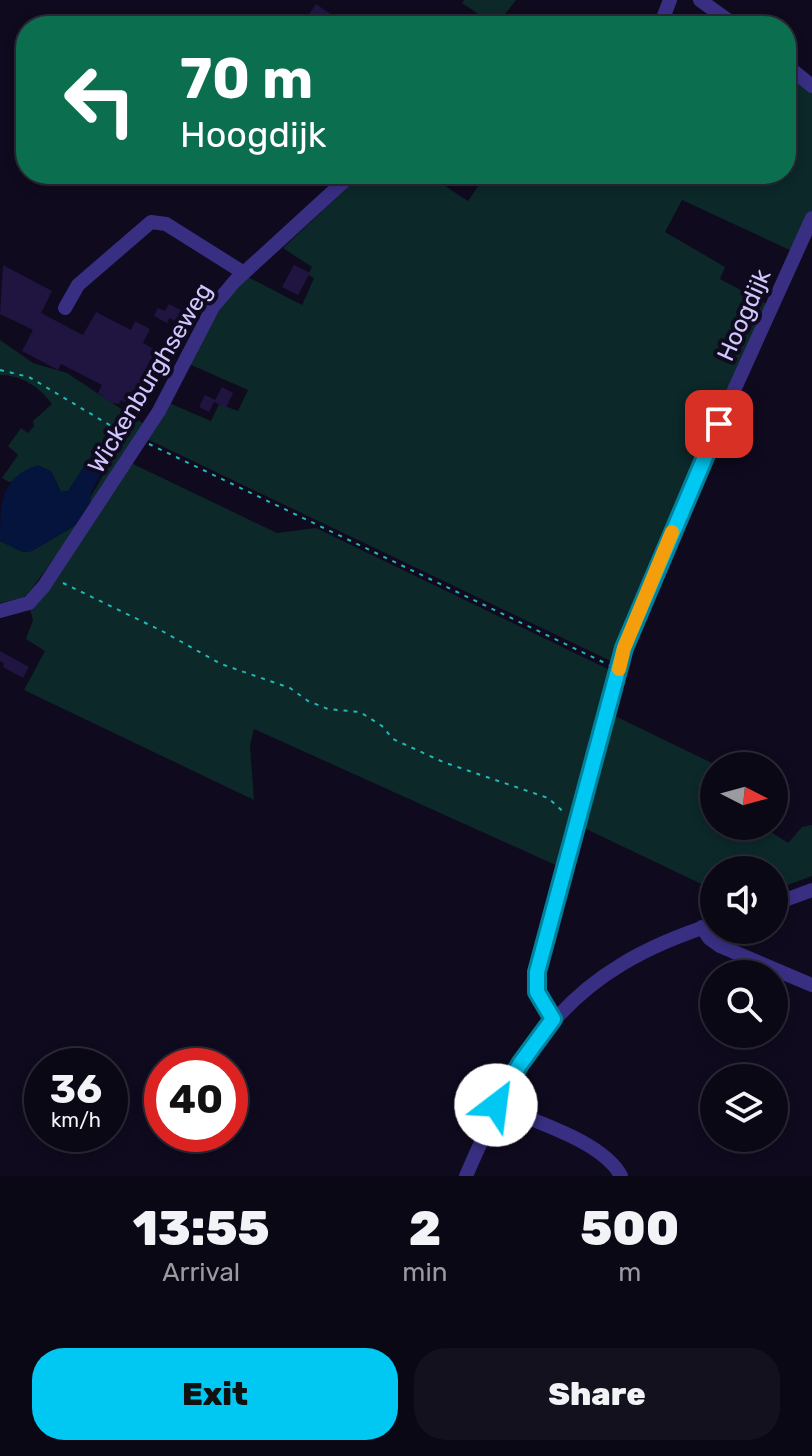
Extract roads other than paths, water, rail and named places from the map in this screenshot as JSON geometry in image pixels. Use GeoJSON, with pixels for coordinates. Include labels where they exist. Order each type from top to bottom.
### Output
{"type":"FeatureCollection","features":[{"type":"Feature","properties":{"kind":"street"},"geometry":{"type":"LineString","coordinates":[[700,0],[722,16]]}},
{"type":"Feature","properties":{"kind":"street"},"geometry":{"type":"LineString","coordinates":[[796,73],[812,86]]}},
{"type":"Feature","properties":{"kind":"street","name":"Wickenburghseweg"},"geometry":{"type":"LineString","coordinates":[[0,611],[29,603],[52,575],[140,442],[213,307],[244,273],[341,184]]}},
{"type":"Feature","properties":{"kind":"street","name":"Hoogdijk"},"geometry":{"type":"LineString","coordinates":[[553,1019],[537,992],[537,972],[624,648],[700,466],[812,218]]}},
{"type":"Feature","properties":{"kind":"street"},"geometry":{"type":"LineString","coordinates":[[65,308],[78,285],[151,222],[166,224],[244,273]]}},
{"type":"Feature","properties":{"kind":"street"},"geometry":{"type":"LineString","coordinates":[[788,899],[812,890]]}},
{"type":"Feature","properties":{"kind":"street"},"geometry":{"type":"LineString","coordinates":[[466,1176],[496,1105],[520,1064],[553,1019],[590,985],[646,948],[700,929]]}},
{"type":"Feature","properties":{"kind":"street"},"geometry":{"type":"LineString","coordinates":[[717,944],[812,985]]}},
{"type":"Feature","properties":{"kind":"street"},"geometry":{"type":"LineString","coordinates":[[496,1105],[586,1144],[604,1155],[621,1176]]}},
{"type":"Feature","properties":{"kind":"water"},"geometry":{"type":"Polygon","coordinates":[[[111,433],[120,436],[121,444],[96,483],[90,499],[91,506],[81,522],[32,551],[23,552],[0,541],[2,504],[9,485],[16,477],[38,465],[51,471],[61,492],[68,491],[87,461],[111,433]]]}}]}
